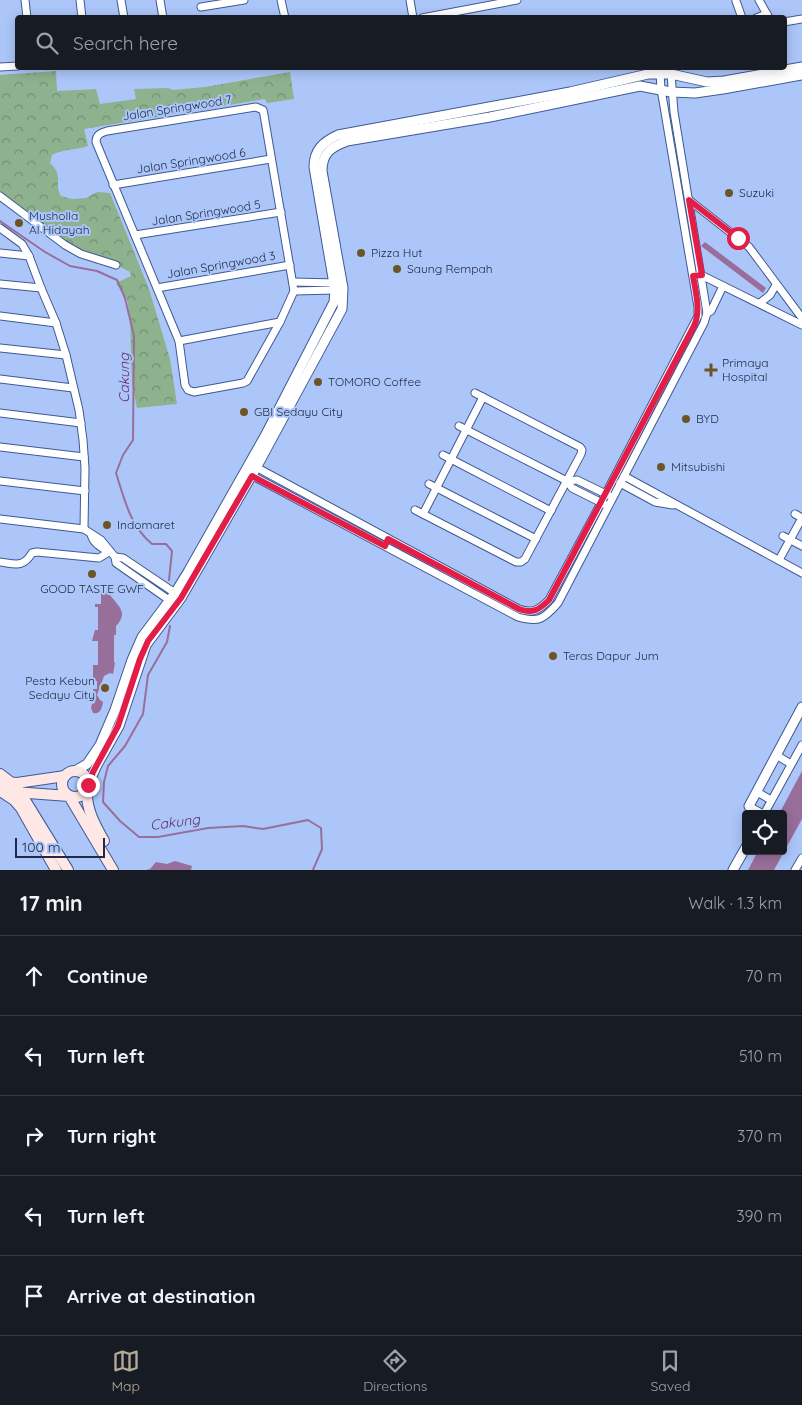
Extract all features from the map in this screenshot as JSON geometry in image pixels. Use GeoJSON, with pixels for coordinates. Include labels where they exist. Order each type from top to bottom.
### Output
{"type":"FeatureCollection","features":[{"type":"Feature","properties":{"kind":"main road"},"geometry":{"type":"LineString","coordinates":[[0,774],[13,783],[20,792],[61,868]]}},
{"type":"Feature","properties":{"kind":"main road"},"geometry":{"type":"LineString","coordinates":[[70,774],[62,787],[113,870]]}},
{"type":"Feature","properties":{"kind":"main road"},"geometry":{"type":"LineString","coordinates":[[0,782],[13,783],[70,774],[84,775],[88,805],[93,821],[121,870]]}},
{"type":"Feature","properties":{"kind":"main road"},"geometry":{"type":"LineString","coordinates":[[0,791],[79,797],[87,788]]}},
{"type":"Feature","properties":{"kind":"main road"},"geometry":{"type":"LineString","coordinates":[[0,791],[10,796],[21,808],[61,868]]}},
{"type":"Feature","properties":{"kind":"street"},"geometry":{"type":"LineString","coordinates":[[25,0],[27,15]]}},
{"type":"Feature","properties":{"kind":"street"},"geometry":{"type":"LineString","coordinates":[[80,0],[82,15]]}},
{"type":"Feature","properties":{"kind":"street"},"geometry":{"type":"LineString","coordinates":[[121,0],[124,15]]}},
{"type":"Feature","properties":{"kind":"street"},"geometry":{"type":"LineString","coordinates":[[160,0],[162,15]]}},
{"type":"Feature","properties":{"kind":"street"},"geometry":{"type":"LineString","coordinates":[[201,7],[209,3],[244,0]]}},
{"type":"Feature","properties":{"kind":"street"},"geometry":{"type":"LineString","coordinates":[[281,0],[284,15]]}},
{"type":"Feature","properties":{"kind":"street"},"geometry":{"type":"LineString","coordinates":[[410,0],[412,15]]}},
{"type":"Feature","properties":{"kind":"street"},"geometry":{"type":"LineString","coordinates":[[438,15],[517,0]]}},
{"type":"Feature","properties":{"kind":"street"},"geometry":{"type":"LineString","coordinates":[[759,0],[767,15]]}},
{"type":"Feature","properties":{"kind":"street"},"geometry":{"type":"LineString","coordinates":[[736,1],[741,15]]}},
{"type":"Feature","properties":{"kind":"street"},"geometry":{"type":"LineString","coordinates":[[787,22],[802,19]]}},
{"type":"Feature","properties":{"kind":"street"},"geometry":{"type":"LineString","coordinates":[[0,67],[15,66]]}},
{"type":"Feature","properties":{"kind":"street"},"geometry":{"type":"LineString","coordinates":[[787,70],[802,67]]}},
{"type":"Feature","properties":{"kind":"street"},"geometry":{"type":"LineString","coordinates":[[489,112],[648,74],[671,74],[707,82],[724,82],[786,70]]}},
{"type":"Feature","properties":{"kind":"street"},"geometry":{"type":"LineString","coordinates":[[386,543],[506,603],[528,612],[542,607],[549,600],[698,316],[698,306],[660,74]]}},
{"type":"Feature","properties":{"kind":"street"},"geometry":{"type":"LineString","coordinates":[[250,470],[518,617],[539,620],[548,614],[558,603],[704,324],[707,312],[672,92],[671,74]]}},
{"type":"Feature","properties":{"kind":"street"},"geometry":{"type":"LineString","coordinates":[[87,788],[93,772],[118,726],[146,645],[250,470],[334,302],[337,285],[323,201],[314,175],[314,159],[320,148],[338,135],[640,86],[672,92],[695,93],[802,75]]}},
{"type":"Feature","properties":{"kind":"street","name":"Jalan Springwood 7"},"geometry":{"type":"LineString","coordinates":[[114,185],[96,142],[98,134],[106,131],[260,108],[263,110],[271,159]]}},
{"type":"Feature","properties":{"kind":"street"},"geometry":{"type":"LineString","coordinates":[[670,138],[679,136]]}},
{"type":"Feature","properties":{"kind":"street"},"geometry":{"type":"LineString","coordinates":[[114,185],[179,341],[185,385],[188,390],[194,392],[247,381],[280,322],[294,291],[271,159]]}},
{"type":"Feature","properties":{"kind":"street","name":"Jalan Springwood 6"},"geometry":{"type":"LineString","coordinates":[[114,185],[271,159]]}},
{"type":"Feature","properties":{"kind":"street"},"geometry":{"type":"LineString","coordinates":[[0,196],[65,245],[81,254],[116,265]]}},
{"type":"Feature","properties":{"kind":"street"},"geometry":{"type":"LineString","coordinates":[[689,200],[749,247],[802,318]]}},
{"type":"Feature","properties":{"kind":"street","name":"Jalan Springwood 5"},"geometry":{"type":"LineString","coordinates":[[135,235],[281,212]]}},
{"type":"Feature","properties":{"kind":"street"},"geometry":{"type":"LineString","coordinates":[[683,218],[692,217]]}},
{"type":"Feature","properties":{"kind":"street"},"geometry":{"type":"LineString","coordinates":[[0,228],[22,244],[29,256],[56,323],[66,355],[81,423],[85,491],[84,529]]}},
{"type":"Feature","properties":{"kind":"street"},"geometry":{"type":"LineString","coordinates":[[0,253],[29,256]]}},
{"type":"Feature","properties":{"kind":"street","name":"Jalan Springwood 3"},"geometry":{"type":"LineString","coordinates":[[157,288],[290,265]]}},
{"type":"Feature","properties":{"kind":"street"},"geometry":{"type":"LineString","coordinates":[[693,276],[702,275],[802,324]]}},
{"type":"Feature","properties":{"kind":"street"},"geometry":{"type":"LineString","coordinates":[[293,282],[337,285]]}},
{"type":"Feature","properties":{"kind":"street"},"geometry":{"type":"LineString","coordinates":[[0,284],[41,288]]}},
{"type":"Feature","properties":{"kind":"street"},"geometry":{"type":"LineString","coordinates":[[294,291],[337,285]]}},
{"type":"Feature","properties":{"kind":"street"},"geometry":{"type":"LineString","coordinates":[[760,303],[770,295],[776,285]]}},
{"type":"Feature","properties":{"kind":"street"},"geometry":{"type":"LineString","coordinates":[[707,312],[712,311],[723,286]]}},
{"type":"Feature","properties":{"kind":"street"},"geometry":{"type":"LineString","coordinates":[[0,316],[56,323]]}},
{"type":"Feature","properties":{"kind":"street"},"geometry":{"type":"LineString","coordinates":[[179,341],[280,322]]}},
{"type":"Feature","properties":{"kind":"street"},"geometry":{"type":"LineString","coordinates":[[0,348],[66,355]]}},
{"type":"Feature","properties":{"kind":"street"},"geometry":{"type":"LineString","coordinates":[[0,379],[73,388]]}},
{"type":"Feature","properties":{"kind":"street"},"geometry":{"type":"LineString","coordinates":[[415,510],[516,562],[521,562],[525,559],[581,454],[580,446],[475,393]]}},
{"type":"Feature","properties":{"kind":"street"},"geometry":{"type":"LineString","coordinates":[[423,514],[483,397]]}},
{"type":"Feature","properties":{"kind":"street"},"geometry":{"type":"LineString","coordinates":[[0,413],[81,423]]}},
{"type":"Feature","properties":{"kind":"street"},"geometry":{"type":"LineString","coordinates":[[459,426],[567,481],[572,488],[608,506]]}},
{"type":"Feature","properties":{"kind":"street"},"geometry":{"type":"LineString","coordinates":[[0,447],[84,457]]}},
{"type":"Feature","properties":{"kind":"street"},"geometry":{"type":"LineString","coordinates":[[443,455],[551,511]]}},
{"type":"Feature","properties":{"kind":"street"},"geometry":{"type":"LineString","coordinates":[[624,476],[802,573]]}},
{"type":"Feature","properties":{"kind":"street"},"geometry":{"type":"LineString","coordinates":[[567,481],[577,480],[613,498]]}},
{"type":"Feature","properties":{"kind":"street"},"geometry":{"type":"LineString","coordinates":[[0,481],[85,491]]}},
{"type":"Feature","properties":{"kind":"street"},"geometry":{"type":"LineString","coordinates":[[620,483],[655,502],[678,506]]}},
{"type":"Feature","properties":{"kind":"street"},"geometry":{"type":"LineString","coordinates":[[429,484],[536,539]]}},
{"type":"Feature","properties":{"kind":"street"},"geometry":{"type":"LineString","coordinates":[[779,560],[790,540],[799,516]]}},
{"type":"Feature","properties":{"kind":"street"},"geometry":{"type":"LineString","coordinates":[[0,519],[84,529],[101,540],[112,554],[123,558],[175,599]]}},
{"type":"Feature","properties":{"kind":"street"},"geometry":{"type":"LineString","coordinates":[[783,536],[802,546]]}},
{"type":"Feature","properties":{"kind":"street"},"geometry":{"type":"LineString","coordinates":[[0,562],[22,564],[25,563],[32,553],[37,552],[99,558],[112,554]]}},
{"type":"Feature","properties":{"kind":"street"},"geometry":{"type":"LineString","coordinates":[[70,774],[87,764],[100,745],[142,637],[175,599]]}},
{"type":"Feature","properties":{"kind":"street"},"geometry":{"type":"LineString","coordinates":[[756,810],[749,806],[802,706]]}},
{"type":"Feature","properties":{"kind":"street"},"geometry":{"type":"LineString","coordinates":[[765,810],[802,745]]}},
{"type":"Feature","properties":{"kind":"street"},"geometry":{"type":"LineString","coordinates":[[776,755],[791,764]]}},
{"type":"Feature","properties":{"kind":"street"},"geometry":{"type":"LineString","coordinates":[[757,792],[771,800]]}},
{"type":"Feature","properties":{"kind":"street"},"geometry":{"type":"LineString","coordinates":[[733,870],[742,854]]}},
{"type":"Feature","properties":{"kind":"street"},"geometry":{"type":"LineString","coordinates":[[795,870],[802,858]]}},
{"type":"Feature","properties":{"kind":"green space"},"geometry":{"type":"Polygon","coordinates":[[[56,71],[57,91],[96,89],[100,104],[136,99],[134,89],[168,88],[173,90],[205,87],[290,72],[294,99],[267,103],[265,99],[84,129],[88,146],[52,155],[50,163],[58,176],[58,187],[61,196],[72,199],[86,198],[97,192],[110,193],[149,289],[170,359],[177,404],[137,408],[132,383],[130,316],[127,299],[116,283],[131,276],[130,272],[110,262],[77,253],[0,200],[0,75],[56,71]]]}},
{"type":"Feature","properties":{"kind":"shaded area"},"geometry":{"type":"Polygon","coordinates":[[[705,242],[766,288],[763,293],[701,246],[705,242]]]}},
{"type":"Feature","properties":{"kind":"shaded area"},"geometry":{"type":"Polygon","coordinates":[[[101,590],[108,592],[120,608],[122,616],[116,626],[116,635],[114,635],[115,663],[113,674],[110,673],[104,676],[97,695],[103,704],[97,713],[93,713],[91,708],[92,704],[95,703],[93,689],[97,689],[97,681],[93,681],[93,665],[98,665],[98,641],[92,641],[95,630],[98,630],[98,607],[95,607],[95,604],[101,604],[101,590]]]}},
{"type":"Feature","properties":{"kind":"shaded area"},"geometry":{"type":"Polygon","coordinates":[[[802,771],[802,819],[787,846],[787,810],[781,810],[802,771]]]}},
{"type":"Feature","properties":{"kind":"shaded area"},"geometry":{"type":"Polygon","coordinates":[[[756,855],[782,855],[774,870],[748,870],[756,855]]]}},
{"type":"Feature","properties":{"kind":"shaded area"},"geometry":{"type":"Polygon","coordinates":[[[175,861],[192,866],[191,870],[146,870],[150,869],[156,862],[167,864],[175,861]]]}},
{"type":"Feature","properties":{"kind":"waterway","name":"Cakung"},"geometry":{"type":"LineString","coordinates":[[0,221],[45,252],[70,266],[97,271],[117,280],[125,298],[134,336],[133,440],[123,455],[116,473],[125,502],[138,529],[152,544],[166,544],[172,551],[169,580]]}},
{"type":"Feature","properties":{"kind":"waterway","name":"Cakung"},"geometry":{"type":"LineString","coordinates":[[170,626],[167,642],[148,675],[143,714],[125,746],[108,766],[104,782],[103,802],[120,821],[139,837],[158,837],[208,828],[243,826],[263,829],[308,820],[321,828],[322,849],[313,870]]}},
{"type":"Feature","properties":{"kind":"place","name":"Suzuki"},"geometry":{"type":"Point","coordinates":[729,193]}},
{"type":"Feature","properties":{"kind":"place","name":"Musholla Al Hidayah"},"geometry":{"type":"Point","coordinates":[19,223]}},
{"type":"Feature","properties":{"kind":"place","name":"Pizza Hut"},"geometry":{"type":"Point","coordinates":[361,253]}},
{"type":"Feature","properties":{"kind":"place","name":"Saung Rempah"},"geometry":{"type":"Point","coordinates":[397,269]}},
{"type":"Feature","properties":{"kind":"place","name":"Primaya Hospital"},"geometry":{"type":"Point","coordinates":[711,370]}},
{"type":"Feature","properties":{"kind":"place","name":"TOMORO Coffee"},"geometry":{"type":"Point","coordinates":[318,382]}},
{"type":"Feature","properties":{"kind":"place","name":"GBI Sedayu City"},"geometry":{"type":"Point","coordinates":[244,412]}},
{"type":"Feature","properties":{"kind":"place","name":"BYD"},"geometry":{"type":"Point","coordinates":[686,419]}},
{"type":"Feature","properties":{"kind":"place","name":"Mitsubishi"},"geometry":{"type":"Point","coordinates":[661,467]}},
{"type":"Feature","properties":{"kind":"place","name":"Indomaret"},"geometry":{"type":"Point","coordinates":[107,525]}},
{"type":"Feature","properties":{"kind":"place","name":"GOOD TASTE GWF"},"geometry":{"type":"Point","coordinates":[92,574]}},
{"type":"Feature","properties":{"kind":"place","name":"Teras Dapur Jum"},"geometry":{"type":"Point","coordinates":[553,656]}},
{"type":"Feature","properties":{"kind":"place","name":"Pesta Kebun Sedayu City"},"geometry":{"type":"Point","coordinates":[105,688]}},
{"type":"Feature","properties":{"kind":"route"},"geometry":{"type":"LineString","coordinates":[[88,785],[118,726],[140,659],[148,641],[181,598],[252,476],[385,546],[388,539],[519,609],[528,612],[542,607],[549,600],[601,503],[698,316],[693,276],[702,275],[689,200],[738,238]]}}]}
